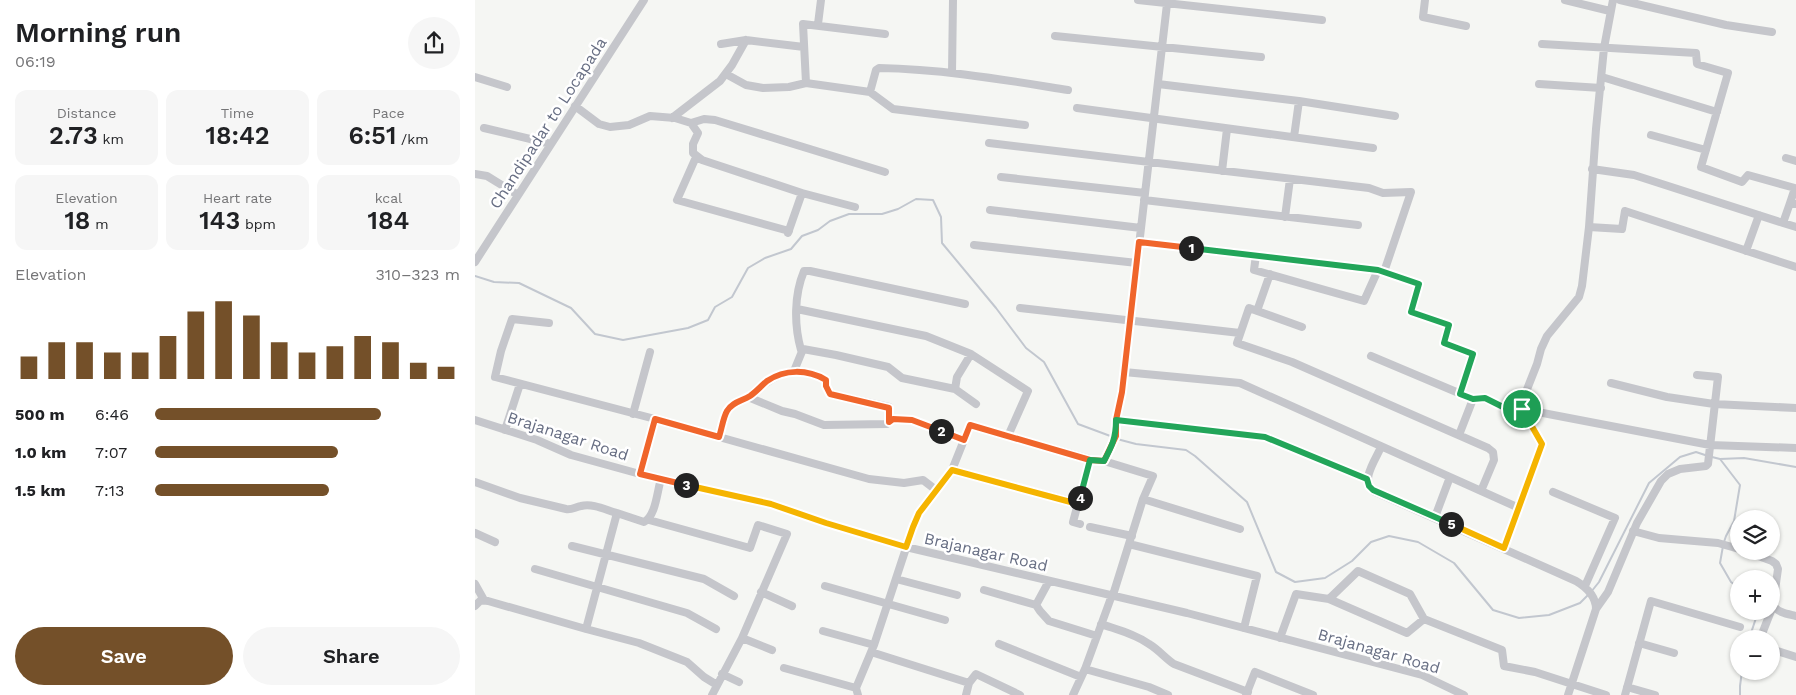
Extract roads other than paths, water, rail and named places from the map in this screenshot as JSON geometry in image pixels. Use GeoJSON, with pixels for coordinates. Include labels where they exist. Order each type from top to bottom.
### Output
{"type":"FeatureCollection","features":[{"type":"Feature","properties":{"kind":"street","name":"Chandipadar to Locapada"},"geometry":{"type":"LineString","coordinates":[[475,262],[644,0]]}},
{"type":"Feature","properties":{"kind":"street"},"geometry":{"type":"LineString","coordinates":[[818,24],[821,0]]}},
{"type":"Feature","properties":{"kind":"street"},"geometry":{"type":"LineString","coordinates":[[953,0],[953,73]]}},
{"type":"Feature","properties":{"kind":"street"},"geometry":{"type":"LineString","coordinates":[[1138,0],[1322,20]]}},
{"type":"Feature","properties":{"kind":"street"},"geometry":{"type":"LineString","coordinates":[[1228,10],[1229,0]]}},
{"type":"Feature","properties":{"kind":"street"},"geometry":{"type":"LineString","coordinates":[[1425,0],[1423,18],[1466,26]]}},
{"type":"Feature","properties":{"kind":"street"},"geometry":{"type":"LineString","coordinates":[[1565,0],[1610,11]]}},
{"type":"Feature","properties":{"kind":"street"},"geometry":{"type":"LineString","coordinates":[[1504,548],[1542,444],[1522,409],[1525,391],[1547,336],[1579,297],[1583,286],[1604,48],[1613,0]]}},
{"type":"Feature","properties":{"kind":"street"},"geometry":{"type":"LineString","coordinates":[[1620,0],[1726,25],[1772,32]]}},
{"type":"Feature","properties":{"kind":"street"},"geometry":{"type":"LineString","coordinates":[[1104,461],[1116,436],[1116,420],[1124,372],[1167,4]]}},
{"type":"Feature","properties":{"kind":"street"},"geometry":{"type":"LineString","coordinates":[[806,83],[803,24],[818,24],[885,34]]}},
{"type":"Feature","properties":{"kind":"street"},"geometry":{"type":"LineString","coordinates":[[1055,36],[1261,57]]}},
{"type":"Feature","properties":{"kind":"street"},"geometry":{"type":"LineString","coordinates":[[672,118],[726,74],[745,40]]}},
{"type":"Feature","properties":{"kind":"street"},"geometry":{"type":"LineString","coordinates":[[721,44],[745,40],[804,47]]}},
{"type":"Feature","properties":{"kind":"street"},"geometry":{"type":"LineString","coordinates":[[1542,44],[1696,53],[1697,64],[1728,73],[1701,167],[1742,182],[1748,175],[1795,188],[1793,204],[1783,223]]}},
{"type":"Feature","properties":{"kind":"street"},"geometry":{"type":"LineString","coordinates":[[870,92],[876,70],[879,68],[953,73],[1067,90]]}},
{"type":"Feature","properties":{"kind":"street"},"geometry":{"type":"LineString","coordinates":[[726,74],[746,85],[763,88],[789,87],[806,83],[870,92],[893,109],[1025,125]]}},
{"type":"Feature","properties":{"kind":"street"},"geometry":{"type":"LineString","coordinates":[[475,77],[507,87]]}},
{"type":"Feature","properties":{"kind":"street"},"geometry":{"type":"LineString","coordinates":[[1602,77],[1717,112]]}},
{"type":"Feature","properties":{"kind":"street"},"geometry":{"type":"LineString","coordinates":[[1158,84],[1299,101],[1395,116]]}},
{"type":"Feature","properties":{"kind":"street"},"geometry":{"type":"LineString","coordinates":[[1539,84],[1601,88]]}},
{"type":"Feature","properties":{"kind":"street"},"geometry":{"type":"LineString","coordinates":[[1294,137],[1299,101]]}},
{"type":"Feature","properties":{"kind":"street"},"geometry":{"type":"LineString","coordinates":[[575,106],[599,124],[610,127],[629,125],[650,116],[672,118],[691,123],[704,119],[715,120],[885,172]]}},
{"type":"Feature","properties":{"kind":"street"},"geometry":{"type":"LineString","coordinates":[[1077,108],[1373,148]]}},
{"type":"Feature","properties":{"kind":"street"},"geometry":{"type":"LineString","coordinates":[[691,123],[698,133],[693,144],[693,153],[696,157],[802,193],[855,207]]}},
{"type":"Feature","properties":{"kind":"street"},"geometry":{"type":"LineString","coordinates":[[484,128],[551,144]]}},
{"type":"Feature","properties":{"kind":"street"},"geometry":{"type":"LineString","coordinates":[[1222,170],[1227,129]]}},
{"type":"Feature","properties":{"kind":"street"},"geometry":{"type":"LineString","coordinates":[[1651,135],[1706,150]]}},
{"type":"Feature","properties":{"kind":"street"},"geometry":{"type":"LineString","coordinates":[[989,143],[1369,188],[1383,193],[1411,192],[1381,271],[1364,301],[1254,270],[1257,255]]}},
{"type":"Feature","properties":{"kind":"street"},"geometry":{"type":"LineString","coordinates":[[696,157],[677,200],[788,232],[802,193]]}},
{"type":"Feature","properties":{"kind":"street"},"geometry":{"type":"LineString","coordinates":[[1786,158],[1796,161]]}},
{"type":"Feature","properties":{"kind":"street"},"geometry":{"type":"LineString","coordinates":[[1592,169],[1634,175],[1796,227]]}},
{"type":"Feature","properties":{"kind":"street"},"geometry":{"type":"LineString","coordinates":[[475,174],[487,176],[518,194]]}},
{"type":"Feature","properties":{"kind":"street"},"geometry":{"type":"LineString","coordinates":[[1001,177],[1359,225]]}},
{"type":"Feature","properties":{"kind":"street"},"geometry":{"type":"LineString","coordinates":[[1285,216],[1290,178]]}},
{"type":"Feature","properties":{"kind":"street"},"geometry":{"type":"LineString","coordinates":[[990,210],[1141,228]]}},
{"type":"Feature","properties":{"kind":"street"},"geometry":{"type":"LineString","coordinates":[[1589,227],[1622,229],[1625,211],[1796,267]]}},
{"type":"Feature","properties":{"kind":"street"},"geometry":{"type":"LineString","coordinates":[[1747,251],[1759,215]]}},
{"type":"Feature","properties":{"kind":"street"},"geometry":{"type":"LineString","coordinates":[[1139,242],[1381,271],[1419,284],[1411,312],[1449,325],[1444,343],[1473,354],[1460,394]]}},
{"type":"Feature","properties":{"kind":"street"},"geometry":{"type":"LineString","coordinates":[[974,245],[1137,263]]}},
{"type":"Feature","properties":{"kind":"street"},"geometry":{"type":"LineString","coordinates":[[794,371],[801,350],[796,333],[797,309],[804,271],[965,304]]}},
{"type":"Feature","properties":{"kind":"street"},"geometry":{"type":"LineString","coordinates":[[1257,311],[1270,274]]}},
{"type":"Feature","properties":{"kind":"street"},"geometry":{"type":"LineString","coordinates":[[1020,308],[1240,333]]}},
{"type":"Feature","properties":{"kind":"street"},"geometry":{"type":"LineString","coordinates":[[1302,327],[1249,308],[1237,342],[1292,362],[1459,435],[1493,452],[1494,460],[1481,491]]}},
{"type":"Feature","properties":{"kind":"street"},"geometry":{"type":"LineString","coordinates":[[797,309],[926,336],[971,354],[1027,391],[1009,436]]}},
{"type":"Feature","properties":{"kind":"street"},"geometry":{"type":"LineString","coordinates":[[549,323],[512,319],[501,351],[495,377],[655,419],[869,479],[904,483],[923,480],[936,490]]}},
{"type":"Feature","properties":{"kind":"street"},"geometry":{"type":"LineString","coordinates":[[801,350],[837,354],[888,367],[902,378],[955,389],[976,404]]}},
{"type":"Feature","properties":{"kind":"street"},"geometry":{"type":"LineString","coordinates":[[633,414],[650,352]]}},
{"type":"Feature","properties":{"kind":"street"},"geometry":{"type":"LineString","coordinates":[[955,389],[957,376],[971,354]]}},
{"type":"Feature","properties":{"kind":"street"},"geometry":{"type":"LineString","coordinates":[[1371,356],[1460,394],[1473,399],[1485,398],[1505,408],[1522,409],[1710,447],[1796,448]]}},
{"type":"Feature","properties":{"kind":"street"},"geometry":{"type":"LineString","coordinates":[[719,437],[727,410],[732,404],[748,397],[767,381],[784,372],[794,371],[819,376],[826,380],[826,386],[830,394],[889,408],[889,422]]}},
{"type":"Feature","properties":{"kind":"street"},"geometry":{"type":"LineString","coordinates":[[1124,372],[1239,383],[1519,508]]}},
{"type":"Feature","properties":{"kind":"street"},"geometry":{"type":"LineString","coordinates":[[1568,695],[1596,607],[1608,592],[1633,531],[1661,481],[1668,474],[1681,469],[1706,466],[1708,464],[1718,377],[1697,375]]}},
{"type":"Feature","properties":{"kind":"street"},"geometry":{"type":"LineString","coordinates":[[1611,383],[1667,397],[1715,404],[1796,408]]}},
{"type":"Feature","properties":{"kind":"street"},"geometry":{"type":"LineString","coordinates":[[505,430],[520,384]]}},
{"type":"Feature","properties":{"kind":"street"},"geometry":{"type":"LineString","coordinates":[[748,397],[824,425],[887,424],[893,419],[912,420],[964,440]]}},
{"type":"Feature","properties":{"kind":"street"},"geometry":{"type":"LineString","coordinates":[[1459,435],[1473,399]]}},
{"type":"Feature","properties":{"kind":"street"},"geometry":{"type":"LineString","coordinates":[[640,474],[655,419]]}},
{"type":"Feature","properties":{"kind":"street","name":"Brajanagar Road"},"geometry":{"type":"LineString","coordinates":[[475,420],[553,446],[571,455],[640,474],[771,504],[906,547],[1112,595],[1422,674],[1463,695]]}},
{"type":"Feature","properties":{"kind":"street"},"geometry":{"type":"LineString","coordinates":[[1116,420],[1265,437],[1367,479]]}},
{"type":"Feature","properties":{"kind":"street"},"geometry":{"type":"LineString","coordinates":[[784,668],[859,693],[913,527],[919,513],[952,470],[970,425],[1090,460],[1104,461],[1153,476],[1143,499],[1112,595],[1073,695]]}},
{"type":"Feature","properties":{"kind":"street"},"geometry":{"type":"LineString","coordinates":[[1381,446],[1367,479],[1369,486],[1373,490],[1504,548],[1586,587],[1596,607]]}},
{"type":"Feature","properties":{"kind":"street"},"geometry":{"type":"LineString","coordinates":[[1080,524],[1073,522],[1090,460]]}},
{"type":"Feature","properties":{"kind":"street"},"geometry":{"type":"LineString","coordinates":[[952,470],[1078,504]]}},
{"type":"Feature","properties":{"kind":"street"},"geometry":{"type":"LineString","coordinates":[[1435,517],[1450,477]]}},
{"type":"Feature","properties":{"kind":"street"},"geometry":{"type":"LineString","coordinates":[[649,520],[653,512],[661,479]]}},
{"type":"Feature","properties":{"kind":"street"},"geometry":{"type":"LineString","coordinates":[[475,482],[520,498],[565,509],[572,510],[580,506],[592,505],[644,522],[649,520],[751,548],[758,524],[787,534],[742,638],[712,695]]}},
{"type":"Feature","properties":{"kind":"street"},"geometry":{"type":"LineString","coordinates":[[1553,492],[1615,518],[1586,587]]}},
{"type":"Feature","properties":{"kind":"street"},"geometry":{"type":"LineString","coordinates":[[1143,499],[1240,529]]}},
{"type":"Feature","properties":{"kind":"street"},"geometry":{"type":"LineString","coordinates":[[586,629],[617,513]]}},
{"type":"Feature","properties":{"kind":"street"},"geometry":{"type":"LineString","coordinates":[[1090,527],[1257,576],[1244,628]]}},
{"type":"Feature","properties":{"kind":"street"},"geometry":{"type":"LineString","coordinates":[[1633,531],[1659,538],[1718,543],[1730,546]]}},
{"type":"Feature","properties":{"kind":"street"},"geometry":{"type":"LineString","coordinates":[[475,533],[495,542]]}},
{"type":"Feature","properties":{"kind":"street"},"geometry":{"type":"LineString","coordinates":[[572,546],[704,579],[734,596]]}},
{"type":"Feature","properties":{"kind":"street"},"geometry":{"type":"LineString","coordinates":[[1770,560],[1776,564],[1778,570]]}},
{"type":"Feature","properties":{"kind":"street"},"geometry":{"type":"LineString","coordinates":[[535,569],[687,613],[716,629]]}},
{"type":"Feature","properties":{"kind":"street"},"geometry":{"type":"LineString","coordinates":[[1329,599],[1359,572],[1410,594],[1424,619],[1502,650],[1504,666],[1535,672],[1606,695]]}},
{"type":"Feature","properties":{"kind":"street"},"geometry":{"type":"LineString","coordinates":[[896,579],[957,596]]}},
{"type":"Feature","properties":{"kind":"street"},"geometry":{"type":"LineString","coordinates":[[1036,605],[1049,581]]}},
{"type":"Feature","properties":{"kind":"street"},"geometry":{"type":"LineString","coordinates":[[475,584],[484,600]]}},
{"type":"Feature","properties":{"kind":"street"},"geometry":{"type":"LineString","coordinates":[[825,586],[945,620]]}},
{"type":"Feature","properties":{"kind":"street"},"geometry":{"type":"LineString","coordinates":[[984,590],[1036,605],[1049,620],[1097,636]]}},
{"type":"Feature","properties":{"kind":"street"},"geometry":{"type":"LineString","coordinates":[[761,592],[792,606]]}},
{"type":"Feature","properties":{"kind":"street"},"geometry":{"type":"LineString","coordinates":[[1280,638],[1296,594],[1329,599],[1407,633],[1424,619]]}},
{"type":"Feature","properties":{"kind":"street"},"geometry":{"type":"LineString","coordinates":[[475,606],[481,600],[484,600],[639,643],[687,662],[704,677],[717,685]]}},
{"type":"Feature","properties":{"kind":"street"},"geometry":{"type":"LineString","coordinates":[[1655,695],[1626,691],[1651,601],[1740,627]]}},
{"type":"Feature","properties":{"kind":"street"},"geometry":{"type":"LineString","coordinates":[[1780,611],[1796,616]]}},
{"type":"Feature","properties":{"kind":"street"},"geometry":{"type":"LineString","coordinates":[[1101,624],[1138,637],[1174,664],[1247,694],[1255,672],[1313,695]]}},
{"type":"Feature","properties":{"kind":"street"},"geometry":{"type":"LineString","coordinates":[[823,631],[969,683]]}},
{"type":"Feature","properties":{"kind":"street"},"geometry":{"type":"LineString","coordinates":[[742,638],[772,650]]}},
{"type":"Feature","properties":{"kind":"street"},"geometry":{"type":"LineString","coordinates":[[1639,643],[1674,653]]}},
{"type":"Feature","properties":{"kind":"street"},"geometry":{"type":"LineString","coordinates":[[999,644],[1083,673],[1143,685],[1168,695]]}},
{"type":"Feature","properties":{"kind":"street"},"geometry":{"type":"LineString","coordinates":[[1780,652],[1796,657]]}},
{"type":"Feature","properties":{"kind":"street"},"geometry":{"type":"LineString","coordinates":[[722,674],[739,682]]}},
{"type":"Feature","properties":{"kind":"street"},"geometry":{"type":"LineString","coordinates":[[967,695],[969,683],[976,674],[1020,695]]}},
{"type":"Feature","properties":{"kind":"waterway"},"geometry":{"type":"LineString","coordinates":[[475,276],[494,282],[519,283],[571,308],[595,334],[623,340],[688,328],[708,320],[715,307],[732,297],[748,268],[765,258],[791,249],[802,236],[818,230],[830,221],[849,214],[882,214],[898,209],[916,199],[933,200],[941,217],[942,243],[996,308],[1026,348],[1044,362],[1078,424],[1113,437]]}},
{"type":"Feature","properties":{"kind":"waterway"},"geometry":{"type":"LineString","coordinates":[[1117,439],[1136,444],[1186,450],[1195,456],[1247,502],[1276,572],[1295,582],[1325,578],[1352,561],[1371,542],[1389,536],[1418,542],[1454,563],[1493,610],[1519,618],[1549,615],[1580,603],[1588,595]]}},
{"type":"Feature","properties":{"kind":"waterway"},"geometry":{"type":"LineString","coordinates":[[1591,592],[1599,582],[1649,483],[1680,457],[1696,452],[1708,456]]}},
{"type":"Feature","properties":{"kind":"waterway"},"geometry":{"type":"LineString","coordinates":[[1712,457],[1720,459],[1740,485],[1734,521],[1724,542]]}},
{"type":"Feature","properties":{"kind":"waterway"},"geometry":{"type":"LineString","coordinates":[[1720,459],[1744,458],[1796,467]]}},
{"type":"Feature","properties":{"kind":"waterway"},"geometry":{"type":"LineString","coordinates":[[1723,546],[1720,563],[1730,580]]}},
{"type":"Feature","properties":{"kind":"waterway"},"geometry":{"type":"LineString","coordinates":[[1752,630],[1755,620]]}},
{"type":"Feature","properties":{"kind":"waterway"},"geometry":{"type":"LineString","coordinates":[[1740,695],[1741,680]]}}]}
